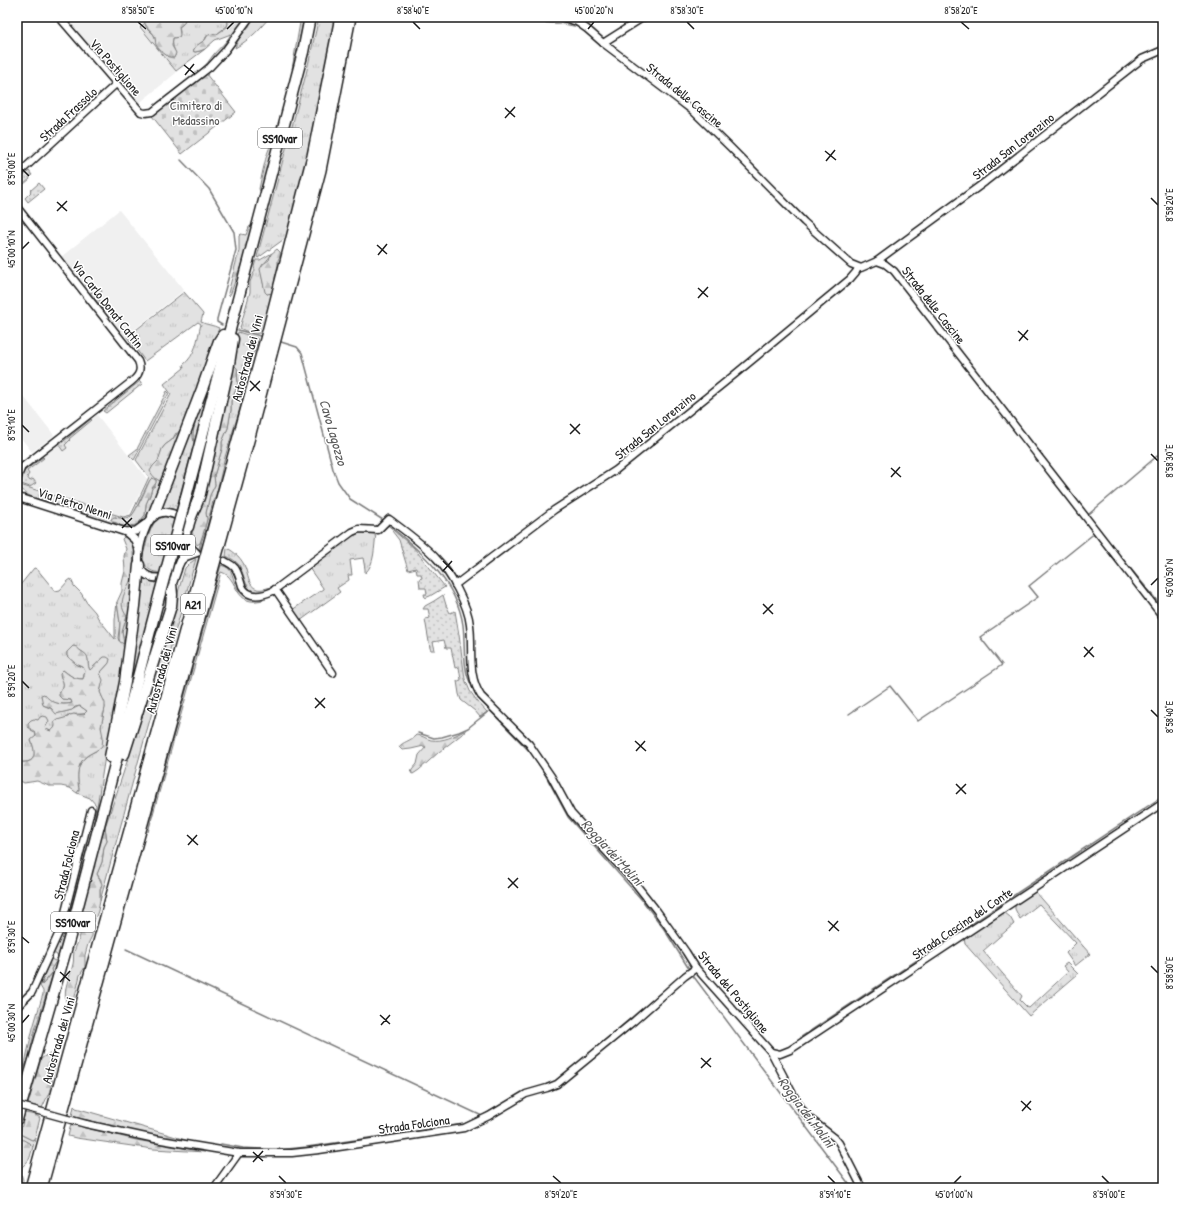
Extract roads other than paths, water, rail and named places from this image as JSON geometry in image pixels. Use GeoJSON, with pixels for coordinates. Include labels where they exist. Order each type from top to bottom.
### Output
{"type":"FeatureCollection","features":[{"type":"Feature","properties":{"kind":"highway","name":"SS10var"},"geometry":{"type":"LineString","coordinates":[[17,1119],[70,936],[303,52],[310,17]]}},
{"type":"Feature","properties":{"kind":"highway","name":"Autostrada dei Vini"},"geometry":{"type":"LineString","coordinates":[[31,1188],[270,325],[313,156],[341,17]]}},
{"type":"Feature","properties":{"kind":"highway","name":"Autostrada dei Vini"},"geometry":{"type":"LineString","coordinates":[[40,1188],[244,453],[318,178],[332,114],[350,17]]}},
{"type":"Feature","properties":{"kind":"highway"},"geometry":{"type":"LineString","coordinates":[[151,519],[220,341],[231,324]]}},
{"type":"Feature","properties":{"kind":"highway"},"geometry":{"type":"LineString","coordinates":[[188,527],[190,517],[198,502],[228,370],[234,334],[231,324]]}},
{"type":"Feature","properties":{"kind":"highway"},"geometry":{"type":"LineString","coordinates":[[139,565],[125,682],[110,759],[114,768],[123,760],[171,606],[171,583],[178,565]]}},
{"type":"Feature","properties":{"kind":"street","name":"Via Postiglione"},"geometry":{"type":"LineString","coordinates":[[58,17],[140,112],[145,113],[152,112],[210,68],[225,51],[250,17]]}},
{"type":"Feature","properties":{"kind":"street","name":"Strada delle Cascine"},"geometry":{"type":"LineString","coordinates":[[561,17],[577,22],[587,29],[603,43],[694,112],[804,222],[851,264],[858,268]]}},
{"type":"Feature","properties":{"kind":"street"},"geometry":{"type":"LineString","coordinates":[[603,43],[644,17]]}},
{"type":"Feature","properties":{"kind":"street","name":"Strada San Lorenzino"},"geometry":{"type":"LineString","coordinates":[[877,261],[985,182],[1142,59],[1163,50]]}},
{"type":"Feature","properties":{"kind":"street","name":"Strada Frassolo"},"geometry":{"type":"LineString","coordinates":[[17,175],[116,84]]}},
{"type":"Feature","properties":{"kind":"street","name":"Via Carlo Donat Cattin"},"geometry":{"type":"LineString","coordinates":[[17,207],[138,361],[140,369],[139,374],[131,382],[19,470],[17,479]]}},
{"type":"Feature","properties":{"kind":"street","name":"Strada delle Cascine"},"geometry":{"type":"LineString","coordinates":[[877,261],[885,264],[894,271],[1163,617]]}},
{"type":"Feature","properties":{"kind":"street"},"geometry":{"type":"LineString","coordinates":[[858,268],[877,261]]}},
{"type":"Feature","properties":{"kind":"street","name":"Strada San Lorenzino"},"geometry":{"type":"LineString","coordinates":[[455,585],[554,510],[616,470],[653,441],[734,376],[850,279],[858,268]]}},
{"type":"Feature","properties":{"kind":"street","name":"Via Pietro Nenni"},"geometry":{"type":"LineString","coordinates":[[17,497],[126,532]]}},
{"type":"Feature","properties":{"kind":"street"},"geometry":{"type":"LineString","coordinates":[[126,532],[140,529],[159,513],[173,513],[180,517],[185,521],[188,527],[187,538],[178,565]]}},
{"type":"Feature","properties":{"kind":"street"},"geometry":{"type":"LineString","coordinates":[[151,519],[139,551],[138,560],[139,565],[147,575],[160,578],[167,576],[186,557],[197,553],[189,545],[187,538]]}},
{"type":"Feature","properties":{"kind":"street","name":"Strada del Postiglione"},"geometry":{"type":"LineString","coordinates":[[224,561],[232,564],[235,568],[246,592],[252,595],[263,596],[275,589],[352,532],[359,529],[378,530],[390,519],[434,556],[455,585],[465,606],[470,625],[473,678],[477,690],[481,696],[529,744],[551,776],[571,813],[624,870],[647,898],[686,952],[695,969],[771,1052],[804,1112],[840,1143],[862,1188]]}},
{"type":"Feature","properties":{"kind":"street"},"geometry":{"type":"LineString","coordinates":[[126,532],[135,540],[139,551]]}},
{"type":"Feature","properties":{"kind":"street"},"geometry":{"type":"LineString","coordinates":[[275,589],[333,673]]}},
{"type":"Feature","properties":{"kind":"street","name":"Strada Cascina del Conte"},"geometry":{"type":"LineString","coordinates":[[771,1052],[780,1054],[790,1050],[1163,803]]}},
{"type":"Feature","properties":{"kind":"street","name":"Strada Folciona"},"geometry":{"type":"LineString","coordinates":[[17,1007],[27,998],[35,987],[41,970],[61,928],[91,810]]}},
{"type":"Feature","properties":{"kind":"street","name":"Strada Folciona"},"geometry":{"type":"LineString","coordinates":[[17,1105],[86,1124],[155,1139],[238,1153],[292,1153],[464,1128],[489,1116],[526,1094],[557,1084],[695,969]]}},
{"type":"Feature","properties":{"kind":"street"},"geometry":{"type":"LineString","coordinates":[[214,1188],[238,1153]]}},
{"type":"Feature","properties":{"kind":"waterway","name":"Cavo Lagozzo"},"geometry":{"type":"LineString","coordinates":[[181,160],[209,189],[234,232],[236,250],[217,319],[217,322],[222,325]]}},
{"type":"Feature","properties":{"kind":"waterway"},"geometry":{"type":"LineString","coordinates":[[954,201],[987,177]]}},
{"type":"Feature","properties":{"kind":"waterway","name":"Cavo Lagozzo"},"geometry":{"type":"LineString","coordinates":[[238,330],[260,336]]}},
{"type":"Feature","properties":{"kind":"waterway","name":"Cavo Lagozzo"},"geometry":{"type":"LineString","coordinates":[[281,342],[297,347],[302,353],[333,469],[338,482],[350,499],[383,520]]}},
{"type":"Feature","properties":{"kind":"waterway"},"geometry":{"type":"LineString","coordinates":[[1089,514],[1163,451]]}},
{"type":"Feature","properties":{"kind":"waterway"},"geometry":{"type":"LineString","coordinates":[[1092,520],[1095,524]]}},
{"type":"Feature","properties":{"kind":"waterway","name":"Roggia dei Molini"},"geometry":{"type":"LineString","coordinates":[[388,525],[424,556],[445,581],[459,609],[463,625],[466,668],[471,684],[479,699],[532,754]]}},
{"type":"Feature","properties":{"kind":"waterway"},"geometry":{"type":"LineString","coordinates":[[849,714],[890,686],[918,721],[1002,665],[980,637],[1038,597],[1029,586],[1096,532]]}},
{"type":"Feature","properties":{"kind":"waterway"},"geometry":{"type":"LineString","coordinates":[[1102,534],[1163,608]]}},
{"type":"Feature","properties":{"kind":"waterway"},"geometry":{"type":"LineString","coordinates":[[418,733],[434,738],[459,732],[468,728],[489,711]]}},
{"type":"Feature","properties":{"kind":"waterway","name":"Roggia dei Molini"},"geometry":{"type":"LineString","coordinates":[[541,767],[568,817],[642,900],[664,929],[689,969]]}},
{"type":"Feature","properties":{"kind":"waterway"},"geometry":{"type":"LineString","coordinates":[[1008,899],[1163,796]]}},
{"type":"Feature","properties":{"kind":"waterway"},"geometry":{"type":"LineString","coordinates":[[801,1037],[1003,903]]}},
{"type":"Feature","properties":{"kind":"waterway"},"geometry":{"type":"LineString","coordinates":[[126,949],[482,1116]]}},
{"type":"Feature","properties":{"kind":"waterway","name":"Roggia dei Molini"},"geometry":{"type":"LineString","coordinates":[[691,973],[852,1188]]}},
{"type":"Feature","properties":{"kind":"waterway"},"geometry":{"type":"LineString","coordinates":[[584,1058],[671,984]]}},
{"type":"Feature","properties":{"kind":"waterway"},"geometry":{"type":"LineString","coordinates":[[543,1086],[554,1082],[561,1077]]}},
{"type":"Feature","properties":{"kind":"waterway"},"geometry":{"type":"LineString","coordinates":[[221,1144],[243,1148],[277,1150],[464,1124],[482,1116],[522,1092],[530,1090]]}},
{"type":"Feature","properties":{"kind":"park label","name":"Cimitero di Medassino"},"geometry":{"type":"Point","coordinates":[196,112]}}]}
